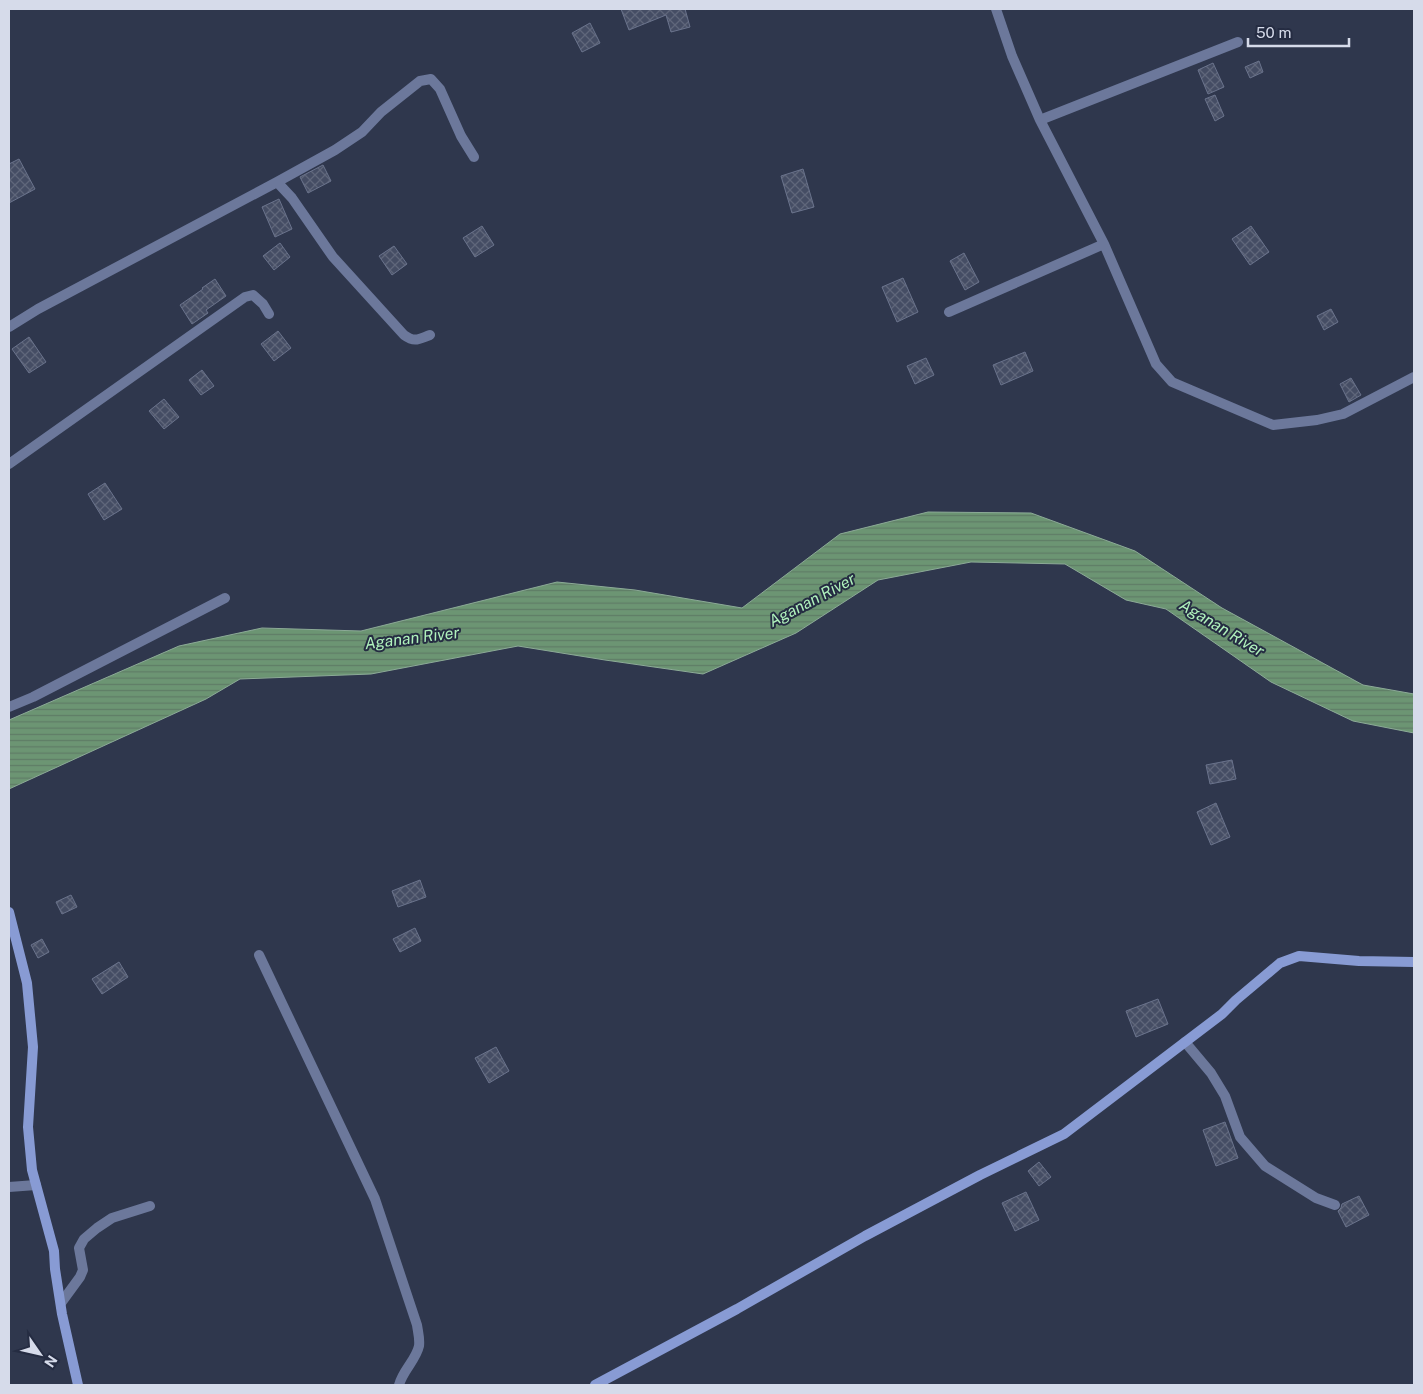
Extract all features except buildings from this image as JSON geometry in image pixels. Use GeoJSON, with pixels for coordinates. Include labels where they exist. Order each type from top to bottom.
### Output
{"type":"FeatureCollection","features":[{"type":"Feature","properties":{"kind":"street"},"geometry":{"type":"LineString","coordinates":[[996,9],[1012,56],[1040,120],[1104,244],[1156,364],[1172,382],[1273,425],[1317,420],[1343,414],[1414,377]]}},
{"type":"Feature","properties":{"kind":"street"},"geometry":{"type":"LineString","coordinates":[[1040,120],[1238,42]]}},
{"type":"Feature","properties":{"kind":"street"},"geometry":{"type":"LineString","coordinates":[[9,327],[38,309],[335,150],[362,132],[381,112],[420,80],[431,79],[440,89],[461,136],[474,156]]}},
{"type":"Feature","properties":{"kind":"street"},"geometry":{"type":"LineString","coordinates":[[278,182],[292,198],[333,256],[404,335],[410,340],[416,341],[430,335]]}},
{"type":"Feature","properties":{"kind":"street"},"geometry":{"type":"LineString","coordinates":[[948,312],[1104,244]]}},
{"type":"Feature","properties":{"kind":"street"},"geometry":{"type":"LineString","coordinates":[[9,464],[245,297],[253,295],[268,314]]}},
{"type":"Feature","properties":{"kind":"street"},"geometry":{"type":"LineString","coordinates":[[9,707],[225,598]]}},
{"type":"Feature","properties":{"kind":"street"},"geometry":{"type":"LineString","coordinates":[[9,912],[28,983],[33,1047],[28,1127],[32,1170],[54,1251],[55,1269],[78,1385]]}},
{"type":"Feature","properties":{"kind":"street"},"geometry":{"type":"LineString","coordinates":[[259,955],[374,1199],[416,1326],[419,1347],[399,1385]]}},
{"type":"Feature","properties":{"kind":"street"},"geometry":{"type":"LineString","coordinates":[[595,1385],[737,1309],[865,1236],[1064,1134],[1222,1014],[1242,994],[1280,963],[1299,956],[1359,962],[1414,962]]}},
{"type":"Feature","properties":{"kind":"street"},"geometry":{"type":"LineString","coordinates":[[1185,1042],[1211,1073],[1225,1096],[1240,1138],[1265,1166],[1316,1198],[1335,1205]]}},
{"type":"Feature","properties":{"kind":"street"},"geometry":{"type":"LineString","coordinates":[[9,1187],[36,1185]]}},
{"type":"Feature","properties":{"kind":"street"},"geometry":{"type":"LineString","coordinates":[[61,1302],[83,1270],[79,1248],[84,1239],[112,1218],[150,1206]]}},
{"type":"Feature","properties":{"kind":"water","name":"Aganan River"},"geometry":{"type":"Polygon","coordinates":[[[928,512],[1031,513],[1135,551],[1222,608],[1363,685],[1414,694],[1414,733],[1353,721],[1271,682],[1166,609],[1126,600],[1065,564],[971,562],[878,580],[796,633],[703,674],[518,646],[371,674],[240,679],[206,699],[9,789],[9,720],[179,646],[262,628],[361,631],[557,582],[635,590],[742,608],[840,534],[928,512]]]}}]}
